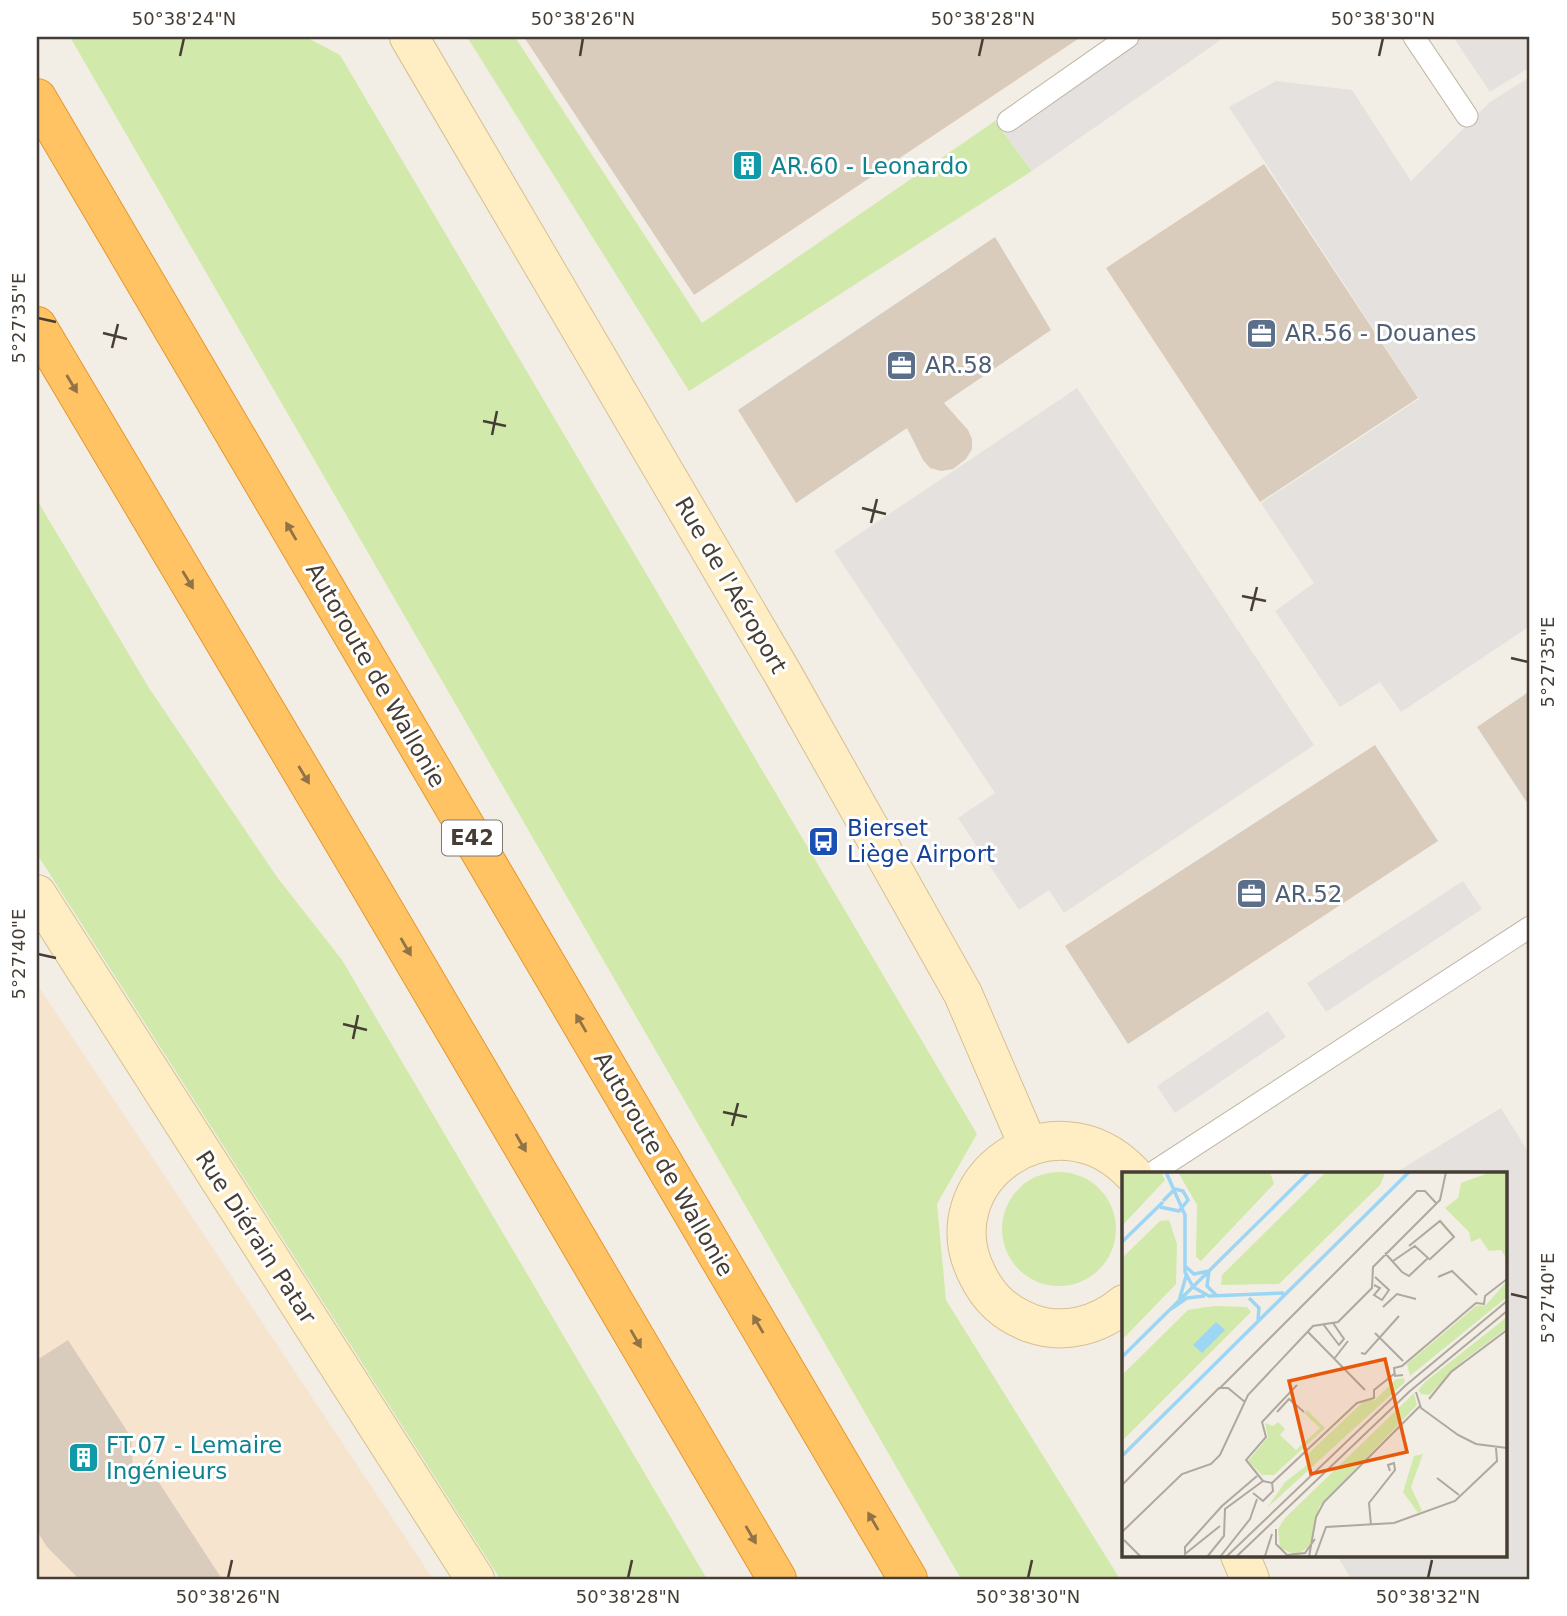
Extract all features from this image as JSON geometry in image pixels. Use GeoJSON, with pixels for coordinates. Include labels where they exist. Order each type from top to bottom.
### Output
{"type":"FeatureCollection","features":[{"type":"Feature","properties":{"kind":"highway","name":"Autoroute de Wallonie"},"geometry":{"type":"LineString","coordinates":[[37,97],[908,1579]]}},
{"type":"Feature","properties":{"kind":"highway"},"geometry":{"type":"LineString","coordinates":[[37,326],[777,1579]]}},
{"type":"Feature","properties":{"kind":"street","name":"Rue de l'Aéroport"},"geometry":{"type":"LineString","coordinates":[[409,37],[869,825],[962,995],[1028,1146]]}},
{"type":"Feature","properties":{"kind":"street","name":"Rue Diérain Patar"},"geometry":{"type":"LineString","coordinates":[[37,894],[475,1579]]}},
{"type":"Feature","properties":{"kind":"street"},"geometry":{"type":"LineString","coordinates":[[1120,1318],[1079,1328],[1043,1328],[1011,1315],[985,1291],[970,1260],[967,1225],[977,1192],[998,1164],[1028,1146],[1059,1139],[1090,1144],[1118,1158],[1131,1172]]}},
{"type":"Feature","properties":{"kind":"street"},"geometry":{"type":"LineString","coordinates":[[1240,1556],[1250,1579]]}},
{"type":"Feature","properties":{"kind":"lane"},"geometry":{"type":"LineString","coordinates":[[1008,121],[1128,37]]}},
{"type":"Feature","properties":{"kind":"lane"},"geometry":{"type":"LineString","coordinates":[[1414,37],[1467,116]]}},
{"type":"Feature","properties":{"kind":"lane"},"geometry":{"type":"LineString","coordinates":[[1154,1172],[1530,927]]}},
{"type":"Feature","properties":{"kind":"shaded area"},"geometry":{"type":"Polygon","coordinates":[[[1114,37],[1225,37],[1032,171],[995,121],[1114,37]]]}},
{"type":"Feature","properties":{"kind":"shaded area"},"geometry":{"type":"Polygon","coordinates":[[[1453,37],[1530,37],[1530,67],[1490,92],[1453,37]]]}},
{"type":"Feature","properties":{"kind":"shaded area"},"geometry":{"type":"Polygon","coordinates":[[[1530,77],[1530,626],[1401,712],[1380,682],[1340,707],[1275,611],[1314,583],[1261,503],[1419,399],[1229,107],[1276,81],[1352,90],[1411,181],[1490,102],[1530,77]]]}},
{"type":"Feature","properties":{"kind":"shaded area"},"geometry":{"type":"Polygon","coordinates":[[[1077,388],[1314,745],[1064,913],[1049,890],[1019,910],[958,818],[995,793],[834,551],[1077,388]]]}},
{"type":"Feature","properties":{"kind":"shaded area"},"geometry":{"type":"Polygon","coordinates":[[[1463,881],[1482,909],[1326,1012],[1307,983],[1463,881]]]}},
{"type":"Feature","properties":{"kind":"shaded area"},"geometry":{"type":"Polygon","coordinates":[[[37,984],[433,1579],[37,1579],[37,984]]]}},
{"type":"Feature","properties":{"kind":"shaded area"},"geometry":{"type":"Polygon","coordinates":[[[1268,1011],[1286,1037],[1175,1113],[1157,1086],[1268,1011]]]}},
{"type":"Feature","properties":{"kind":"shaded area"},"geometry":{"type":"Polygon","coordinates":[[[1501,1108],[1530,1155],[1530,1579],[1351,1579],[1338,1556],[1508,1556],[1508,1172],[1397,1172],[1501,1108]]]}},
{"type":"Feature","properties":{"kind":"green space"},"geometry":{"type":"Polygon","coordinates":[[[70,37],[306,37],[340,55],[977,1134],[937,1204],[946,1300],[1120,1579],[961,1579],[70,37]]]}},
{"type":"Feature","properties":{"kind":"green space"},"geometry":{"type":"Polygon","coordinates":[[[467,37],[515,37],[702,323],[995,121],[1032,171],[689,391],[467,37]]]}},
{"type":"Feature","properties":{"kind":"green space"},"geometry":{"type":"Polygon","coordinates":[[[37,500],[149,688],[277,877],[342,960],[707,1579],[500,1579],[37,854],[37,500]]]}},
{"type":"Feature","properties":{"kind":"green space"},"geometry":{"type":"Polygon","coordinates":[[[1059,1172],[1081,1177],[1099,1189],[1111,1207],[1116,1229],[1111,1251],[1099,1269],[1081,1281],[1059,1286],[1037,1281],[1019,1269],[1007,1251],[1002,1229],[1007,1207],[1019,1189],[1037,1177],[1059,1172]]]}},
{"type":"Feature","properties":{"kind":"building","name":"AR.60 - Leonardo"},"geometry":{"type":"Polygon","coordinates":[[[524,37],[1081,37],[694,295],[524,37]]]}},
{"type":"Feature","properties":{"kind":"building","name":"AR.56 - Douanes"},"geometry":{"type":"Polygon","coordinates":[[[1264,164],[1418,398],[1260,502],[1106,268],[1264,164]]]}},
{"type":"Feature","properties":{"kind":"building","name":"AR.58"},"geometry":{"type":"Polygon","coordinates":[[[995,237],[1051,330],[944,403],[968,430],[972,439],[972,449],[966,459],[953,469],[941,471],[930,468],[907,428],[796,503],[738,410],[995,237]]]}},
{"type":"Feature","properties":{"kind":"building"},"geometry":{"type":"Polygon","coordinates":[[[1530,691],[1530,807],[1477,727],[1530,691]]]}},
{"type":"Feature","properties":{"kind":"building","name":"AR.52"},"geometry":{"type":"Polygon","coordinates":[[[1375,745],[1438,841],[1128,1044],[1065,946],[1375,745]]]}},
{"type":"Feature","properties":{"kind":"building","name":"FT.07 - Lemaire Ingénieurs"},"geometry":{"type":"Polygon","coordinates":[[[68,1340],[131,1437],[133,1470],[154,1475],[222,1579],[79,1579],[47,1547],[37,1531],[37,1360],[68,1340]]]}},
{"type":"Feature","properties":{"kind":"place","name":"AR.60 - Leonardo"},"geometry":{"type":"Point","coordinates":[748,166]}},
{"type":"Feature","properties":{"kind":"place","name":"AR.56 - Douanes"},"geometry":{"type":"Point","coordinates":[1262,333]}},
{"type":"Feature","properties":{"kind":"place","name":"AR.58"},"geometry":{"type":"Point","coordinates":[902,365]}},
{"type":"Feature","properties":{"kind":"place","name":"Bierset Liège Airport"},"geometry":{"type":"Point","coordinates":[824,841]}},
{"type":"Feature","properties":{"kind":"place","name":"AR.52"},"geometry":{"type":"Point","coordinates":[1252,894]}},
{"type":"Feature","properties":{"kind":"place","name":"FT.07 - Lemaire Ingénieurs"},"geometry":{"type":"Point","coordinates":[83,1458]}}]}
